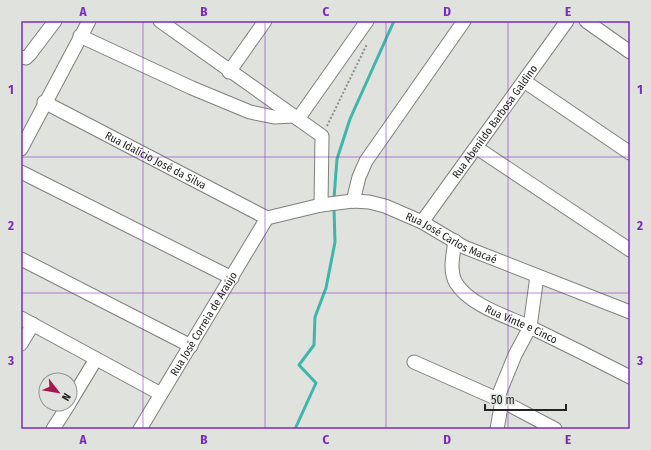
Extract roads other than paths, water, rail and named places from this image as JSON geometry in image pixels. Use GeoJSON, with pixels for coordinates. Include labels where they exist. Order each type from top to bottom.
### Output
{"type":"FeatureCollection","features":[{"type":"Feature","properties":{"kind":"street"},"geometry":{"type":"LineString","coordinates":[[22,58],[36,47],[55,21]]}},
{"type":"Feature","properties":{"kind":"street"},"geometry":{"type":"LineString","coordinates":[[21,149],[44,102],[89,21]]}},
{"type":"Feature","properties":{"kind":"street"},"geometry":{"type":"LineString","coordinates":[[229,72],[265,21]]}},
{"type":"Feature","properties":{"kind":"street"},"geometry":{"type":"LineString","coordinates":[[295,118],[367,21]]}},
{"type":"Feature","properties":{"kind":"street"},"geometry":{"type":"LineString","coordinates":[[353,201],[359,177],[366,161],[464,21]]}},
{"type":"Feature","properties":{"kind":"street","name":"Rua Abenildo Barbosa Galdino"},"geometry":{"type":"LineString","coordinates":[[422,222],[477,148],[567,21]]}},
{"type":"Feature","properties":{"kind":"street"},"geometry":{"type":"LineString","coordinates":[[586,21],[630,52]]}},
{"type":"Feature","properties":{"kind":"street"},"geometry":{"type":"LineString","coordinates":[[165,22],[229,72],[322,136],[321,205]]}},
{"type":"Feature","properties":{"kind":"street"},"geometry":{"type":"LineString","coordinates":[[80,36],[236,107],[260,115],[295,118]]}},
{"type":"Feature","properties":{"kind":"street"},"geometry":{"type":"LineString","coordinates":[[524,81],[630,153]]}},
{"type":"Feature","properties":{"kind":"street","name":"Rua Idalício José da Silva"},"geometry":{"type":"LineString","coordinates":[[44,102],[267,218]]}},
{"type":"Feature","properties":{"kind":"street"},"geometry":{"type":"LineString","coordinates":[[477,148],[630,250]]}},
{"type":"Feature","properties":{"kind":"street"},"geometry":{"type":"LineString","coordinates":[[21,172],[232,278]]}},
{"type":"Feature","properties":{"kind":"street","name":"Rua José Carlos Macaé"},"geometry":{"type":"LineString","coordinates":[[267,218],[321,205],[353,201],[369,202],[385,206],[422,222],[464,247],[630,312]]}},
{"type":"Feature","properties":{"kind":"street","name":"Rua José Correia de Araújo"},"geometry":{"type":"LineString","coordinates":[[140,429],[267,218]]}},
{"type":"Feature","properties":{"kind":"street","name":"Rua Vinte e Cinco"},"geometry":{"type":"LineString","coordinates":[[455,242],[453,275],[460,288],[487,308],[530,327],[630,377]]}},
{"type":"Feature","properties":{"kind":"street"},"geometry":{"type":"LineString","coordinates":[[21,260],[191,346]]}},
{"type":"Feature","properties":{"kind":"street"},"geometry":{"type":"LineString","coordinates":[[497,429],[499,400],[515,355],[530,327],[537,276]]}},
{"type":"Feature","properties":{"kind":"street"},"geometry":{"type":"LineString","coordinates":[[21,318],[161,394]]}},
{"type":"Feature","properties":{"kind":"street"},"geometry":{"type":"LineString","coordinates":[[21,344],[33,324]]}},
{"type":"Feature","properties":{"kind":"street"},"geometry":{"type":"LineString","coordinates":[[78,388],[96,359]]}},
{"type":"Feature","properties":{"kind":"street"},"geometry":{"type":"LineString","coordinates":[[414,362],[499,400],[555,429]]}},
{"type":"Feature","properties":{"kind":"street"},"geometry":{"type":"LineString","coordinates":[[54,429],[64,412]]}},
{"type":"Feature","properties":{"kind":"street"},"geometry":{"type":"LineString","coordinates":[[527,414],[533,429]]}},
{"type":"Feature","properties":{"kind":"waterway"},"geometry":{"type":"LineString","coordinates":[[334,198],[337,159],[350,119],[394,21]]}},
{"type":"Feature","properties":{"kind":"waterway"},"geometry":{"type":"LineString","coordinates":[[295,429],[316,383],[299,365],[314,345],[315,317],[326,288],[335,242],[334,209]]}}]}
